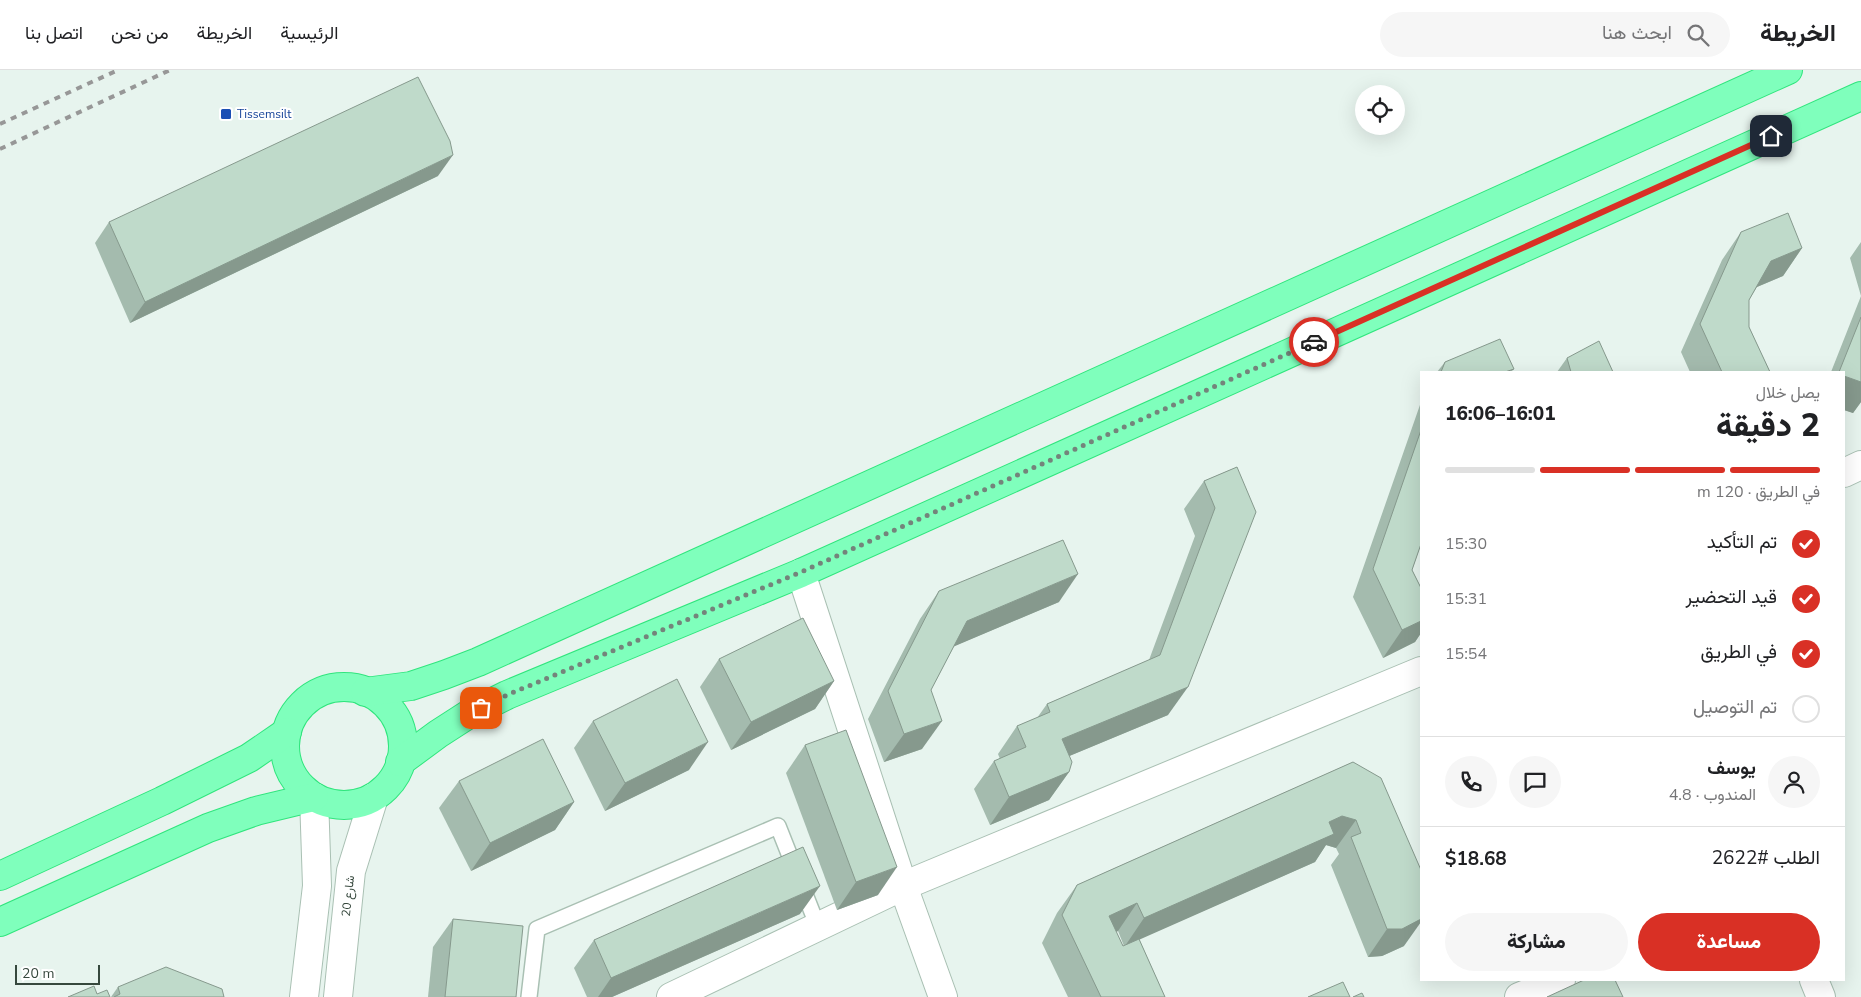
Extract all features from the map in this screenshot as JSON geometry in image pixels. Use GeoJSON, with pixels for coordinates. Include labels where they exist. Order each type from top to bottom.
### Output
{"type":"FeatureCollection","features":[{"type":"Feature","properties":{"kind":"highway"},"geometry":{"type":"LineString","coordinates":[[365,692],[411,686],[478,662],[1788,70]]}},
{"type":"Feature","properties":{"kind":"highway"},"geometry":{"type":"LineString","coordinates":[[400,762],[469,714],[507,695],[801,572],[1861,96]]}},
{"type":"Feature","properties":{"kind":"highway"},"geometry":{"type":"LineString","coordinates":[[339,687],[360,689],[365,692],[378,698],[392,713],[401,731],[403,751],[398,769],[389,785],[374,797],[357,804],[338,806],[320,801],[305,791],[292,777],[286,759],[285,739],[291,720],[303,703],[320,692],[339,687]]}},
{"type":"Feature","properties":{"kind":"highway"},"geometry":{"type":"LineString","coordinates":[[0,876],[162,802],[241,762],[287,732]]}},
{"type":"Feature","properties":{"kind":"highway"},"geometry":{"type":"LineString","coordinates":[[0,922],[208,828],[256,811],[314,797]]}},
{"type":"Feature","properties":{"kind":"street"},"geometry":{"type":"LineString","coordinates":[[1845,473],[1861,465]]}},
{"type":"Feature","properties":{"kind":"street"},"geometry":{"type":"LineString","coordinates":[[801,572],[903,886],[943,997]]}},
{"type":"Feature","properties":{"kind":"street"},"geometry":{"type":"LineString","coordinates":[[671,997],[903,886],[1420,671]]}},
{"type":"Feature","properties":{"kind":"street"},"geometry":{"type":"LineString","coordinates":[[304,997],[317,886],[314,797]]}},
{"type":"Feature","properties":{"kind":"street","name":"شارع 20"},"geometry":{"type":"LineString","coordinates":[[338,997],[351,872],[374,797]]}},
{"type":"Feature","properties":{"kind":"street"},"geometry":{"type":"LineString","coordinates":[[1519,997],[1559,981]]}},
{"type":"Feature","properties":{"kind":"street"},"geometry":{"type":"LineString","coordinates":[[1814,981],[1821,997]]}},
{"type":"Feature","properties":{"kind":"lane"},"geometry":{"type":"LineString","coordinates":[[529,997],[537,929],[778,826],[818,927]]}},
{"type":"Feature","properties":{"kind":"building"},"geometry":{"type":"Polygon","coordinates":[[[418,77],[450,141],[453,155],[145,302],[109,222],[418,77]]]}},
{"type":"Feature","properties":{"kind":"building"},"geometry":{"type":"Polygon","coordinates":[[[1788,213],[1802,248],[1771,261],[1749,300],[1749,327],[1770,371],[1722,371],[1700,324],[1741,232],[1788,213]]]}},
{"type":"Feature","properties":{"kind":"building"},"geometry":{"type":"Polygon","coordinates":[[[1861,317],[1861,382],[1845,376],[1845,371],[1839,371],[1861,317]]]}},
{"type":"Feature","properties":{"kind":"building"},"geometry":{"type":"Polygon","coordinates":[[[1500,339],[1514,369],[1508,371],[1441,371],[1445,362],[1500,339]]]}},
{"type":"Feature","properties":{"kind":"building"},"geometry":{"type":"Polygon","coordinates":[[[1599,341],[1613,371],[1571,371],[1567,358],[1599,341]]]}},
{"type":"Feature","properties":{"kind":"building"},"geometry":{"type":"Polygon","coordinates":[[[1420,433],[1420,547],[1412,570],[1420,586],[1420,621],[1402,630],[1373,569],[1420,433]]]}},
{"type":"Feature","properties":{"kind":"building"},"geometry":{"type":"Polygon","coordinates":[[[1237,467],[1256,512],[1188,687],[1062,739],[1072,762],[1069,772],[1009,797],[994,761],[1026,747],[1017,726],[1050,712],[1047,704],[1160,655],[1215,508],[1204,481],[1237,467]]]}},
{"type":"Feature","properties":{"kind":"building"},"geometry":{"type":"Polygon","coordinates":[[[1063,540],[1078,574],[967,621],[931,690],[942,721],[904,734],[888,691],[939,591],[1063,540]]]}},
{"type":"Feature","properties":{"kind":"building"},"geometry":{"type":"Polygon","coordinates":[[[803,618],[834,681],[751,722],[719,659],[803,618]]]}},
{"type":"Feature","properties":{"kind":"building"},"geometry":{"type":"Polygon","coordinates":[[[677,679],[708,742],[625,783],[593,721],[677,679]]]}},
{"type":"Feature","properties":{"kind":"building"},"geometry":{"type":"Polygon","coordinates":[[[846,730],[897,867],[856,882],[805,745],[846,730]]]}},
{"type":"Feature","properties":{"kind":"building"},"geometry":{"type":"Polygon","coordinates":[[[543,739],[574,802],[490,843],[459,781],[543,739]]]}},
{"type":"Feature","properties":{"kind":"building"},"geometry":{"type":"Polygon","coordinates":[[[1353,762],[1381,778],[1420,868],[1420,920],[1402,929],[1387,929],[1351,837],[1361,833],[1356,820],[1342,816],[1329,822],[1334,834],[1144,918],[1137,903],[1109,916],[1123,946],[1139,939],[1165,997],[1101,997],[1062,915],[1077,885],[1353,762]]]}},
{"type":"Feature","properties":{"kind":"building"},"geometry":{"type":"Polygon","coordinates":[[[803,847],[820,886],[611,978],[594,940],[803,847]]]}},
{"type":"Feature","properties":{"kind":"building"},"geometry":{"type":"Polygon","coordinates":[[[453,919],[523,926],[516,997],[445,997],[453,919]]]}},
{"type":"Feature","properties":{"kind":"building"},"geometry":{"type":"Polygon","coordinates":[[[166,967],[222,989],[224,997],[114,997],[120,994],[118,987],[166,967]]]}},
{"type":"Feature","properties":{"kind":"building"},"geometry":{"type":"Polygon","coordinates":[[[1582,981],[1615,981],[1623,997],[1547,997],[1582,981]]]}},
{"type":"Feature","properties":{"kind":"building"},"geometry":{"type":"Polygon","coordinates":[[[1343,982],[1350,997],[1308,997],[1343,982]]]}},
{"type":"Feature","properties":{"kind":"building"},"geometry":{"type":"Polygon","coordinates":[[[94,986],[97,994],[107,990],[110,997],[68,997],[94,986]]]}},
{"type":"Feature","properties":{"kind":"building"},"geometry":{"type":"Polygon","coordinates":[[[1362,993],[1364,997],[1353,997],[1362,993]]]}},
{"type":"Feature","properties":{"kind":"railway"},"geometry":{"type":"LineString","coordinates":[[0,124],[118,70]]}},
{"type":"Feature","properties":{"kind":"railway"},"geometry":{"type":"LineString","coordinates":[[0,149],[170,70]]}},
{"type":"Feature","properties":{"kind":"way so far"},"geometry":{"type":"LineString","coordinates":[[481,708],[507,695],[801,572],[1314,342]]}},
{"type":"Feature","properties":{"kind":"place","name":"Tissemsilt"},"geometry":{"type":"Point","coordinates":[226,114]}},
{"type":"Feature","properties":{"kind":"route"},"geometry":{"type":"LineString","coordinates":[[1314,342],[1771,136]]}}]}
